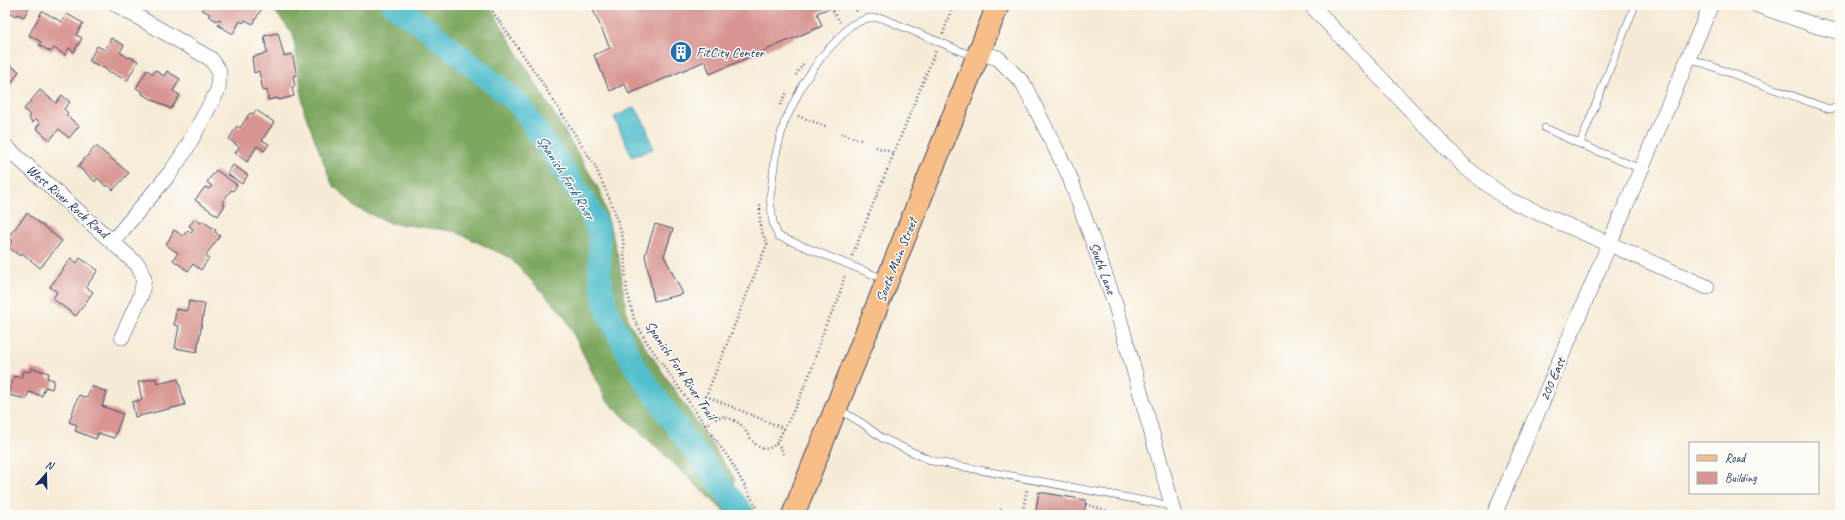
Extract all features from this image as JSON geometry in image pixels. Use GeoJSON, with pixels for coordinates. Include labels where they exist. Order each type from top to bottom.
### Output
{"type":"FeatureCollection","features":[{"type":"Feature","properties":{"kind":"main road","name":"South Main Street"},"geometry":{"type":"LineString","coordinates":[[793,515],[998,5]]}},
{"type":"Feature","properties":{"kind":"street"},"geometry":{"type":"LineString","coordinates":[[113,241],[170,173],[185,151],[218,90],[219,71],[211,59],[117,5]]}},
{"type":"Feature","properties":{"kind":"street"},"geometry":{"type":"LineString","coordinates":[[1311,5],[1465,167],[1483,182],[1507,199],[1707,287]]}},
{"type":"Feature","properties":{"kind":"street","name":"200 East"},"geometry":{"type":"LineString","coordinates":[[1494,515],[1711,5]]}},
{"type":"Feature","properties":{"kind":"street"},"geometry":{"type":"LineString","coordinates":[[1756,5],[1817,26],[1840,32]]}},
{"type":"Feature","properties":{"kind":"street","name":"South Lane"},"geometry":{"type":"LineString","coordinates":[[978,55],[998,58],[1023,83],[1069,175],[1115,303],[1174,510]]}},
{"type":"Feature","properties":{"kind":"street","name":"West River Rock Road"},"geometry":{"type":"LineString","coordinates":[[5,146],[113,241],[138,265],[144,280],[142,296],[122,337]]}},
{"type":"Feature","properties":{"kind":"lane"},"geometry":{"type":"LineString","coordinates":[[1580,144],[1635,5]]}},
{"type":"Feature","properties":{"kind":"lane"},"geometry":{"type":"LineString","coordinates":[[888,281],[778,236],[773,223],[770,198],[775,158],[784,123],[803,84],[822,56],[852,25],[868,18],[882,18],[978,55]]}},
{"type":"Feature","properties":{"kind":"lane"},"geometry":{"type":"LineString","coordinates":[[1688,58],[1829,109],[1840,107]]}},
{"type":"Feature","properties":{"kind":"lane"},"geometry":{"type":"LineString","coordinates":[[1545,128],[1641,169]]}},
{"type":"Feature","properties":{"kind":"lane"},"geometry":{"type":"LineString","coordinates":[[836,408],[862,423],[882,438],[932,461],[1174,510]]}},
{"type":"Feature","properties":{"kind":"path","name":"Spanish Fork River Trail"},"geometry":{"type":"LineString","coordinates":[[488,5],[540,81],[595,166],[614,207],[623,238],[627,290],[634,319],[646,341],[730,460],[757,508]]}},
{"type":"Feature","properties":{"kind":"path"},"geometry":{"type":"LineString","coordinates":[[833,11],[848,5],[857,10]]}},
{"type":"Feature","properties":{"kind":"path"},"geometry":{"type":"LineString","coordinates":[[831,8],[840,22]]}},
{"type":"Feature","properties":{"kind":"path"},"geometry":{"type":"LineString","coordinates":[[798,116],[828,127]]}},
{"type":"Feature","properties":{"kind":"path"},"geometry":{"type":"LineString","coordinates":[[841,133],[863,141]]}},
{"type":"Feature","properties":{"kind":"path"},"geometry":{"type":"LineString","coordinates":[[876,147],[894,153]]}},
{"type":"Feature","properties":{"kind":"path"},"geometry":{"type":"LineString","coordinates":[[776,444],[781,448],[783,454]]}},
{"type":"Feature","properties":{"kind":"path"},"geometry":{"type":"LineString","coordinates":[[1000,510],[1023,515],[1026,488],[1033,490]]}},
{"type":"Feature","properties":{"kind":"path"},"geometry":{"type":"LineString","coordinates":[[1086,504],[1120,515]]}},
{"type":"Feature","properties":{"kind":"green space"},"geometry":{"type":"Polygon","coordinates":[[[270,5],[489,5],[600,191],[619,260],[628,321],[735,479],[728,515],[606,400],[564,315],[510,258],[454,231],[390,223],[356,208],[332,184],[304,111],[293,34],[270,5]]]}},
{"type":"Feature","properties":{"kind":"water"},"geometry":{"type":"Polygon","coordinates":[[[635,107],[646,126],[653,149],[632,157],[614,117],[635,107]]]}},
{"type":"Feature","properties":{"kind":"building"},"geometry":{"type":"Polygon","coordinates":[[[5,5],[30,5],[24,17],[17,14],[16,16],[5,10],[5,5]]]}},
{"type":"Feature","properties":{"kind":"building"},"geometry":{"type":"Polygon","coordinates":[[[204,5],[254,5],[261,10],[253,24],[245,20],[243,23],[240,21],[233,34],[218,25],[221,20],[218,19],[217,21],[208,16],[210,14],[202,10],[204,5]]]}},
{"type":"Feature","properties":{"kind":"building","name":"FitCity Center"},"geometry":{"type":"Polygon","coordinates":[[[591,5],[838,5],[817,13],[822,26],[710,74],[705,61],[629,94],[625,84],[610,91],[594,55],[610,48],[591,5]]]}},
{"type":"Feature","properties":{"kind":"building"},"geometry":{"type":"Polygon","coordinates":[[[42,11],[62,22],[67,14],[83,23],[76,35],[82,38],[74,52],[69,48],[65,55],[54,48],[51,52],[39,45],[41,42],[29,35],[42,11]]]}},
{"type":"Feature","properties":{"kind":"building"},"geometry":{"type":"Polygon","coordinates":[[[278,33],[284,56],[292,54],[297,75],[293,76],[295,87],[292,87],[294,96],[279,100],[278,98],[268,100],[267,90],[263,91],[259,71],[254,73],[252,57],[267,53],[264,36],[278,33]]]}},
{"type":"Feature","properties":{"kind":"building"},"geometry":{"type":"Polygon","coordinates":[[[111,38],[124,45],[120,52],[129,58],[130,57],[138,61],[127,81],[111,72],[109,73],[106,69],[89,61],[97,46],[105,50],[111,38]]]}},
{"type":"Feature","properties":{"kind":"building"},"geometry":{"type":"Polygon","coordinates":[[[8,64],[19,71],[5,95],[5,66],[7,67],[8,64]]]}},
{"type":"Feature","properties":{"kind":"building"},"geometry":{"type":"Polygon","coordinates":[[[147,70],[153,74],[155,70],[164,76],[167,71],[180,79],[173,91],[180,95],[171,109],[142,94],[143,92],[136,88],[147,70]]]}},
{"type":"Feature","properties":{"kind":"building"},"geometry":{"type":"Polygon","coordinates":[[[40,90],[56,103],[62,95],[70,102],[64,109],[68,113],[66,115],[79,126],[69,138],[59,129],[50,140],[36,128],[40,123],[36,119],[33,123],[29,118],[30,116],[24,109],[40,90]]]}},
{"type":"Feature","properties":{"kind":"building"},"geometry":{"type":"Polygon","coordinates":[[[256,110],[274,122],[262,140],[269,144],[264,151],[257,146],[247,162],[235,153],[239,147],[229,139],[237,126],[240,128],[250,113],[253,114],[256,110]]]}},
{"type":"Feature","properties":{"kind":"building"},"geometry":{"type":"Polygon","coordinates":[[[96,146],[129,173],[113,190],[108,185],[106,187],[98,178],[95,182],[78,166],[96,146]]]}},
{"type":"Feature","properties":{"kind":"building"},"geometry":{"type":"Polygon","coordinates":[[[233,165],[248,175],[242,184],[227,174],[233,165]]]}},
{"type":"Feature","properties":{"kind":"building"},"geometry":{"type":"Polygon","coordinates":[[[216,170],[237,185],[233,191],[231,190],[222,203],[225,205],[218,216],[195,200],[205,187],[209,189],[212,186],[207,182],[216,170]]]}},
{"type":"Feature","properties":{"kind":"building"},"geometry":{"type":"Polygon","coordinates":[[[27,213],[62,241],[40,268],[22,253],[20,256],[8,247],[13,241],[8,237],[27,213]]]}},
{"type":"Feature","properties":{"kind":"building"},"geometry":{"type":"Polygon","coordinates":[[[195,219],[201,223],[202,221],[216,230],[215,232],[220,236],[208,252],[206,257],[209,258],[201,270],[193,264],[188,271],[173,260],[178,253],[166,245],[174,230],[183,236],[188,230],[191,233],[193,229],[189,226],[195,219]]]}},
{"type":"Feature","properties":{"kind":"building"},"geometry":{"type":"Polygon","coordinates":[[[655,224],[673,229],[664,256],[683,294],[654,301],[645,255],[655,224]]]}},
{"type":"Feature","properties":{"kind":"building"},"geometry":{"type":"Polygon","coordinates":[[[71,258],[77,263],[80,258],[98,270],[86,287],[93,292],[76,316],[53,299],[57,292],[50,287],[71,258]]]}},
{"type":"Feature","properties":{"kind":"building"},"geometry":{"type":"Polygon","coordinates":[[[189,301],[205,304],[197,352],[175,348],[179,326],[174,325],[176,309],[187,311],[189,301]]]}},
{"type":"Feature","properties":{"kind":"building"},"geometry":{"type":"Polygon","coordinates":[[[31,368],[49,373],[47,378],[54,380],[52,389],[45,387],[42,396],[29,392],[26,399],[9,395],[14,376],[21,378],[23,371],[30,372],[31,368]]]}},
{"type":"Feature","properties":{"kind":"building"},"geometry":{"type":"Polygon","coordinates":[[[156,378],[157,384],[178,379],[185,405],[135,417],[132,402],[142,400],[138,382],[156,378]]]}},
{"type":"Feature","properties":{"kind":"building"},"geometry":{"type":"Polygon","coordinates":[[[91,386],[107,392],[102,406],[123,414],[114,438],[98,433],[96,439],[75,431],[77,425],[69,422],[79,395],[87,398],[91,386]]]}},
{"type":"Feature","properties":{"kind":"building"},"geometry":{"type":"Polygon","coordinates":[[[1039,492],[1086,500],[1084,515],[1035,515],[1039,492]]]}},
{"type":"Feature","properties":{"kind":"waterway","name":"Spanish Fork River"},"geometry":{"type":"LineString","coordinates":[[393,5],[429,30],[519,104],[587,205],[599,232],[600,277],[606,309],[635,367],[689,444],[744,515]]}},
{"type":"Feature","properties":{"kind":"place","name":"FitCity Center"},"geometry":{"type":"Point","coordinates":[681,52]}}]}
